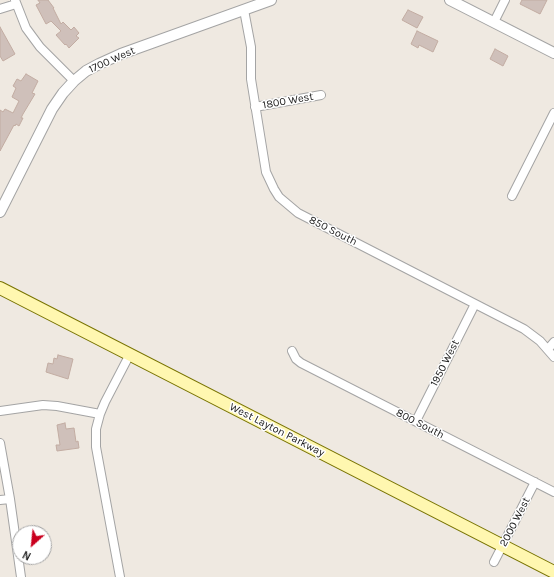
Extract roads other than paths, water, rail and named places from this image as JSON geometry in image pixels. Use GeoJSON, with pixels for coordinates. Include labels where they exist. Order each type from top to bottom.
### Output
{"type":"FeatureCollection","features":[{"type":"Feature","properties":{"kind":"main road","name":"West Layton Parkway"},"geometry":{"type":"LineString","coordinates":[[0,288],[554,572]]}},
{"type":"Feature","properties":{"kind":"street","name":"1700 West"},"geometry":{"type":"LineString","coordinates":[[0,212],[52,109],[63,93],[86,71],[104,61],[271,0]]}},
{"type":"Feature","properties":{"kind":"street"},"geometry":{"type":"LineString","coordinates":[[450,0],[554,53]]}},
{"type":"Feature","properties":{"kind":"street"},"geometry":{"type":"LineString","coordinates":[[494,22],[506,0]]}},
{"type":"Feature","properties":{"kind":"street"},"geometry":{"type":"LineString","coordinates":[[0,9],[15,2],[26,28],[40,47],[74,81]]}},
{"type":"Feature","properties":{"kind":"street","name":"850 South"},"geometry":{"type":"LineString","coordinates":[[244,10],[251,47],[251,79],[266,172],[274,189],[285,203],[298,213],[524,330],[540,341],[554,357]]}},
{"type":"Feature","properties":{"kind":"street","name":"1800 West"},"geometry":{"type":"LineString","coordinates":[[255,106],[321,95]]}},
{"type":"Feature","properties":{"kind":"street"},"geometry":{"type":"LineString","coordinates":[[512,196],[554,113]]}},
{"type":"Feature","properties":{"kind":"street","name":"1950 West"},"geometry":{"type":"LineString","coordinates":[[416,421],[475,304]]}},
{"type":"Feature","properties":{"kind":"street"},"geometry":{"type":"LineString","coordinates":[[548,349],[554,342]]}},
{"type":"Feature","properties":{"kind":"street","name":"800 South"},"geometry":{"type":"LineString","coordinates":[[292,350],[296,359],[301,363],[554,492]]}},
{"type":"Feature","properties":{"kind":"street"},"geometry":{"type":"LineString","coordinates":[[120,577],[96,447],[96,429],[105,402],[130,354]]}},
{"type":"Feature","properties":{"kind":"street"},"geometry":{"type":"LineString","coordinates":[[0,411],[43,405],[100,414]]}},
{"type":"Feature","properties":{"kind":"street"},"geometry":{"type":"LineString","coordinates":[[0,443],[10,499],[21,577]]}},
{"type":"Feature","properties":{"kind":"street","name":"2000 West"},"geometry":{"type":"LineString","coordinates":[[494,562],[535,482]]}},
{"type":"Feature","properties":{"kind":"street"},"geometry":{"type":"LineString","coordinates":[[0,500],[10,499]]}}]}
